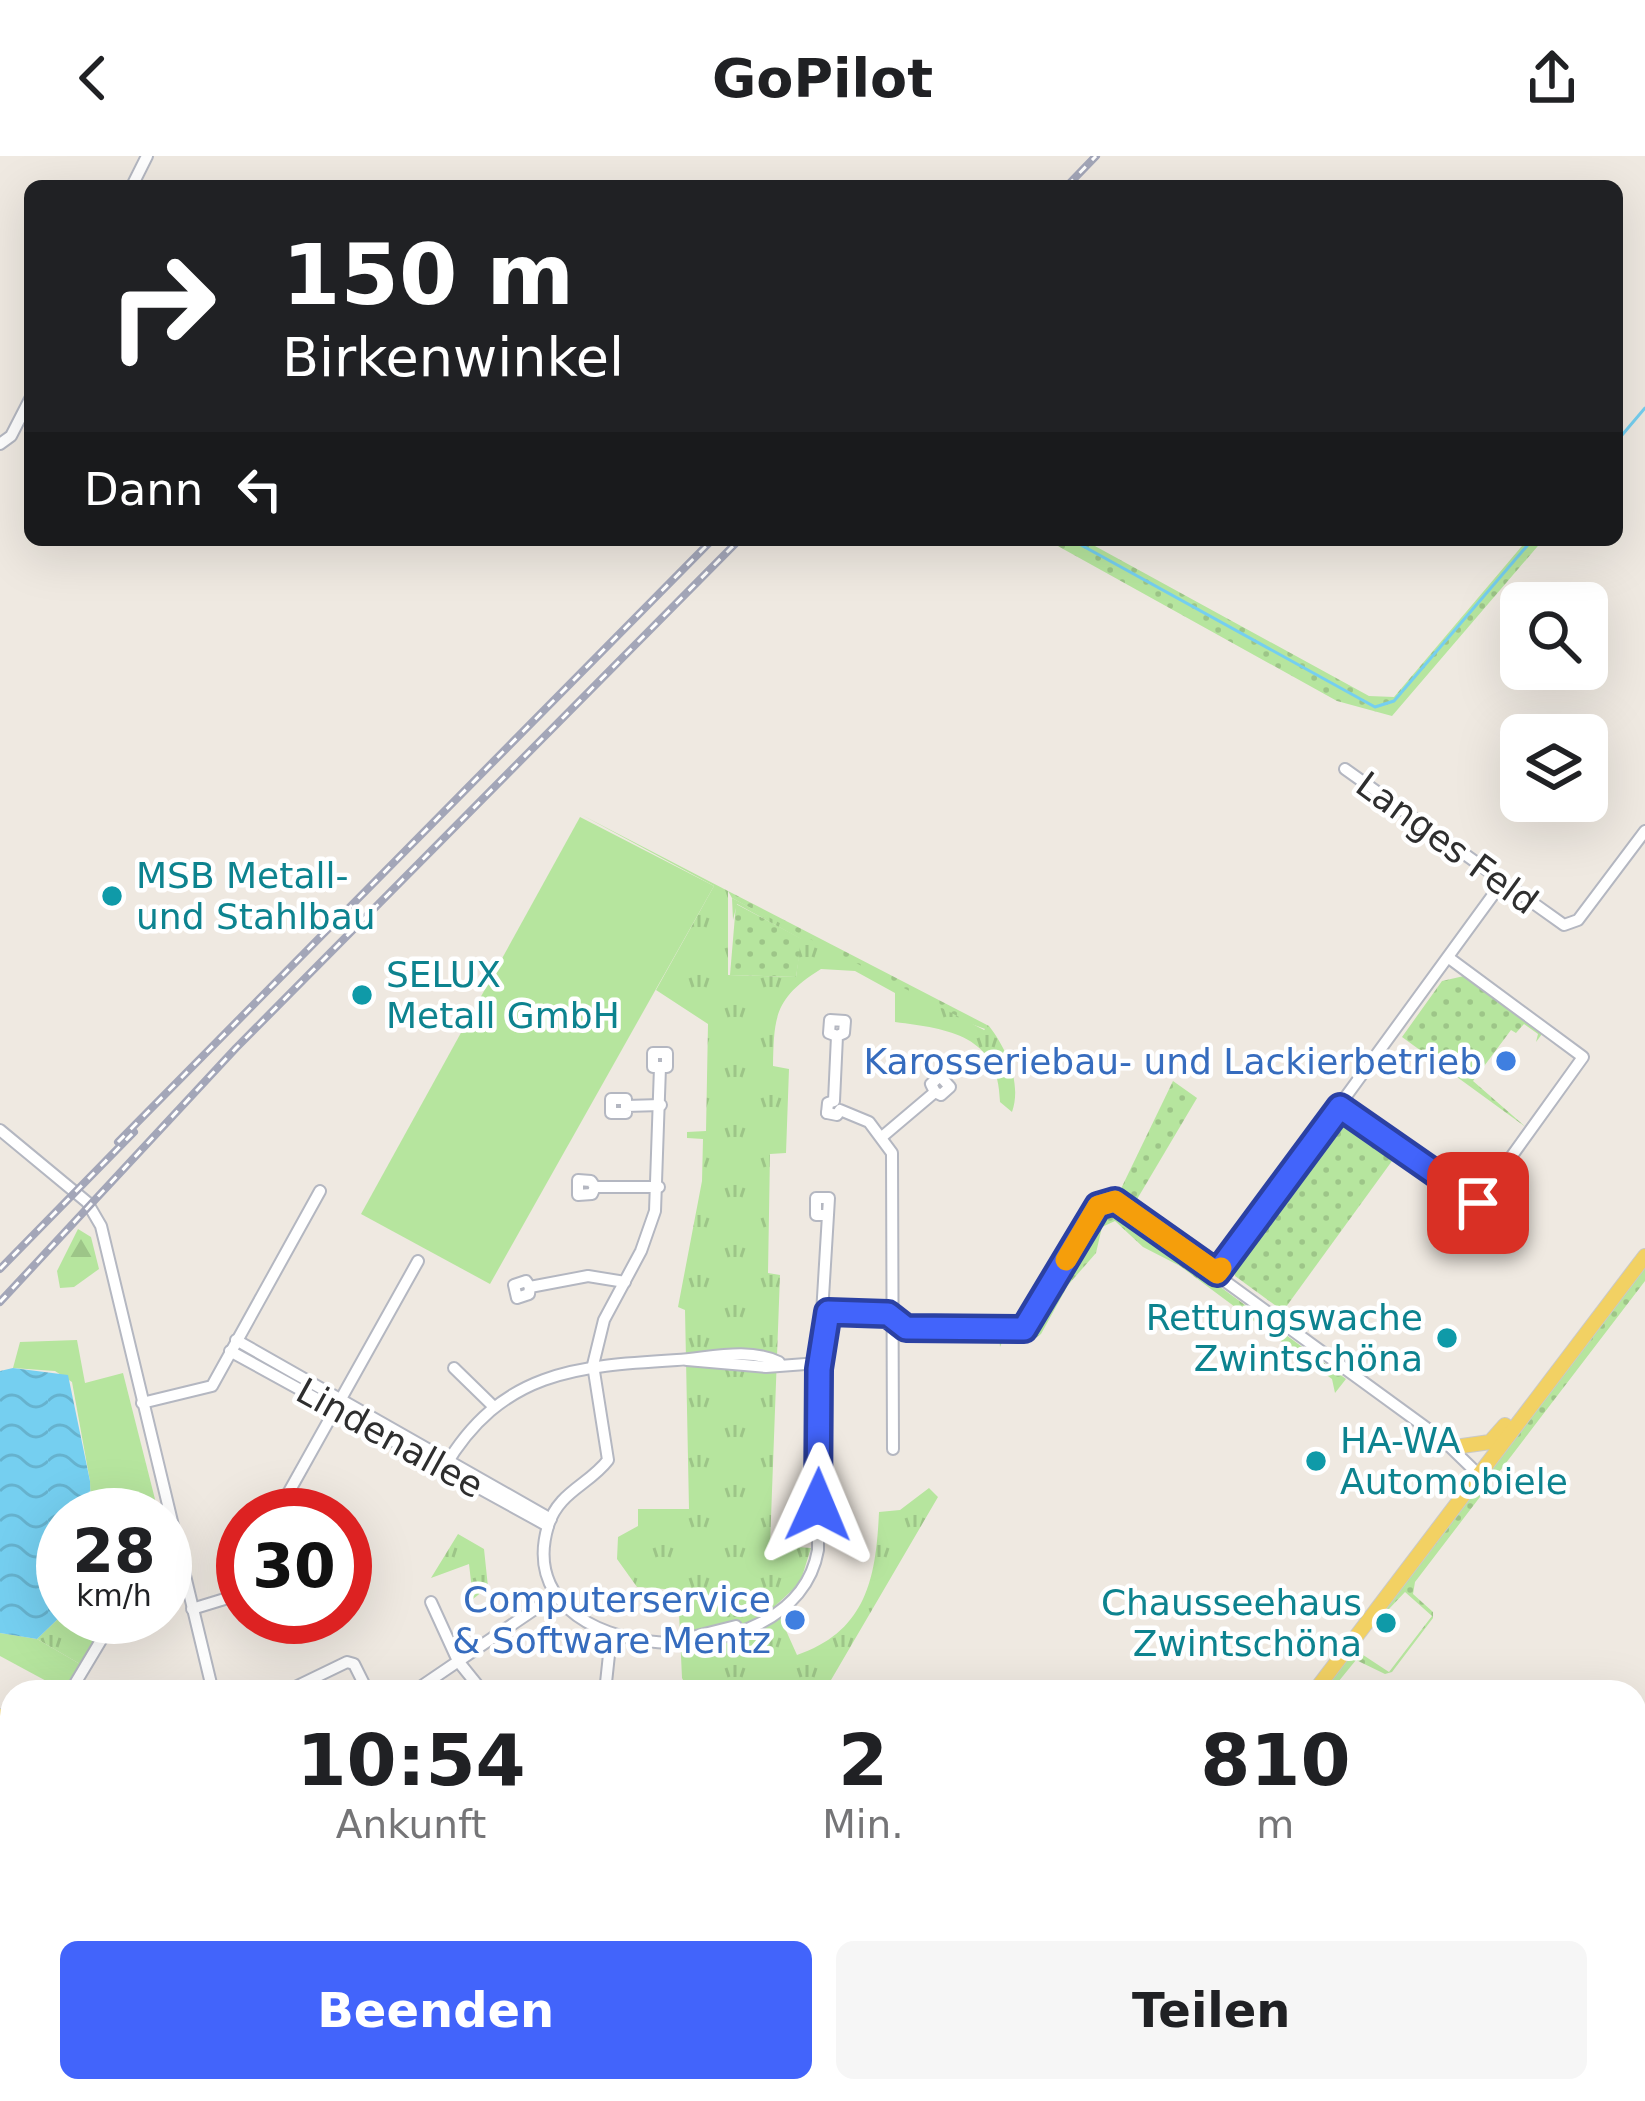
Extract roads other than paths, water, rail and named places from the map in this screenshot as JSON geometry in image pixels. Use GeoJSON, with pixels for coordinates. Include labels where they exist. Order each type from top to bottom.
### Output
{"type":"FeatureCollection","features":[{"type":"Feature","properties":{"kind":"main road"},"geometry":{"type":"LineString","coordinates":[[1323,1680],[1645,1256]]}},
{"type":"Feature","properties":{"kind":"main road"},"geometry":{"type":"LineString","coordinates":[[1462,1446],[1490,1442],[1547,1384]]}},
{"type":"Feature","properties":{"kind":"street"},"geometry":{"type":"LineString","coordinates":[[0,444],[11,436],[24,411]]}},
{"type":"Feature","properties":{"kind":"street","name":"Langes Feld"},"geometry":{"type":"LineString","coordinates":[[1345,769],[1558,923],[1572,925],[1645,831]]}},
{"type":"Feature","properties":{"kind":"street"},"geometry":{"type":"LineString","coordinates":[[1217,1273],[1501,884]]}},
{"type":"Feature","properties":{"kind":"street"},"geometry":{"type":"LineString","coordinates":[[1340,1107],[1478,1203],[1583,1057],[1449,958]]}},
{"type":"Feature","properties":{"kind":"street"},"geometry":{"type":"LineString","coordinates":[[837,1036],[834,1108],[869,1122],[883,1136],[896,1178],[889,1309],[894,1319],[893,1449]]}},
{"type":"Feature","properties":{"kind":"street"},"geometry":{"type":"LineString","coordinates":[[660,1067],[659,1187],[649,1231],[604,1320],[592,1365],[608,1460],[571,1489],[549,1522],[545,1556],[557,1594],[581,1620],[611,1636],[680,1640],[742,1632],[779,1611],[816,1562],[829,1215]]}},
{"type":"Feature","properties":{"kind":"street"},"geometry":{"type":"LineString","coordinates":[[883,1136],[935,1092]]}},
{"type":"Feature","properties":{"kind":"street"},"geometry":{"type":"LineString","coordinates":[[626,1106],[661,1105]]}},
{"type":"Feature","properties":{"kind":"street"},"geometry":{"type":"LineString","coordinates":[[0,1130],[87,1202],[106,1252],[159,1488]]}},
{"type":"Feature","properties":{"kind":"street"},"geometry":{"type":"LineString","coordinates":[[595,1187],[659,1187]]}},
{"type":"Feature","properties":{"kind":"street"},"geometry":{"type":"LineString","coordinates":[[142,1403],[212,1386],[320,1191]]}},
{"type":"Feature","properties":{"kind":"street"},"geometry":{"type":"LineString","coordinates":[[826,1315],[886,1314],[906,1328],[1024,1329],[1098,1206],[1124,1204],[1480,1472]]}},
{"type":"Feature","properties":{"kind":"street"},"geometry":{"type":"LineString","coordinates":[[290,1488],[418,1261]]}},
{"type":"Feature","properties":{"kind":"street"},"geometry":{"type":"LineString","coordinates":[[530,1287],[588,1276],[625,1282]]}},
{"type":"Feature","properties":{"kind":"street","name":"Lindenallee"},"geometry":{"type":"LineString","coordinates":[[233,1346],[549,1522]]}},
{"type":"Feature","properties":{"kind":"street"},"geometry":{"type":"LineString","coordinates":[[446,1464],[494,1407],[542,1378],[592,1365],[735,1356],[820,1363]]}},
{"type":"Feature","properties":{"kind":"street"},"geometry":{"type":"LineString","coordinates":[[454,1368],[494,1407]]}},
{"type":"Feature","properties":{"kind":"street"},"geometry":{"type":"LineString","coordinates":[[1443,1440],[1475,1454],[1480,1472]]}},
{"type":"Feature","properties":{"kind":"street"},"geometry":{"type":"LineString","coordinates":[[430,1680],[557,1594]]}},
{"type":"Feature","properties":{"kind":"street"},"geometry":{"type":"LineString","coordinates":[[210,1680],[192,1609],[216,1602]]}},
{"type":"Feature","properties":{"kind":"street"},"geometry":{"type":"LineString","coordinates":[[431,1602],[458,1661],[473,1680]]}},
{"type":"Feature","properties":{"kind":"street"},"geometry":{"type":"LineString","coordinates":[[606,1680],[611,1636]]}},
{"type":"Feature","properties":{"kind":"street"},"geometry":{"type":"LineString","coordinates":[[77,1680],[99,1644]]}},
{"type":"Feature","properties":{"kind":"street"},"geometry":{"type":"LineString","coordinates":[[316,1680],[350,1663],[361,1680]]}},
{"type":"Feature","properties":{"kind":"water"},"geometry":{"type":"Polygon","coordinates":[[[13,1368],[68,1375],[90,1481],[90,1488],[36,1488],[36,1639],[0,1633],[0,1371],[13,1368]]]}},
{"type":"Feature","properties":{"kind":"waterway"},"geometry":{"type":"LineString","coordinates":[[1623,434],[1645,408]]}},
{"type":"Feature","properties":{"kind":"waterway"},"geometry":{"type":"LineString","coordinates":[[1083,546],[1375,707],[1394,701],[1527,546]]}},
{"type":"Feature","properties":{"kind":"waterway"},"geometry":{"type":"LineString","coordinates":[[1397,1160],[1464,1209]]}},
{"type":"Feature","properties":{"kind":"railway"},"geometry":{"type":"LineString","coordinates":[[1073,180],[1096,156]]}},
{"type":"Feature","properties":{"kind":"railway"},"geometry":{"type":"LineString","coordinates":[[118,1142],[706,546]]}},
{"type":"Feature","properties":{"kind":"railway"},"geometry":{"type":"LineString","coordinates":[[0,1302],[236,1048],[733,546]]}},
{"type":"Feature","properties":{"kind":"railway"},"geometry":{"type":"LineString","coordinates":[[0,1269],[134,1132]]}},
{"type":"Feature","properties":{"kind":"place","name":"MSB Metall- und Stahlbau"},"geometry":{"type":"Point","coordinates":[112,896]}},
{"type":"Feature","properties":{"kind":"place","name":"SELUX Metall GmbH"},"geometry":{"type":"Point","coordinates":[362,995]}},
{"type":"Feature","properties":{"kind":"place","name":"Karosseriebau- und Lackierbetrieb"},"geometry":{"type":"Point","coordinates":[1506,1061]}},
{"type":"Feature","properties":{"kind":"place","name":"Rettungswache Zwintschöna"},"geometry":{"type":"Point","coordinates":[1447,1338]}},
{"type":"Feature","properties":{"kind":"place","name":"HA-WA Automobiele"},"geometry":{"type":"Point","coordinates":[1316,1461]}},
{"type":"Feature","properties":{"kind":"place","name":"Computerservice & Software Mentz"},"geometry":{"type":"Point","coordinates":[795,1620]}},
{"type":"Feature","properties":{"kind":"place","name":"Chausseehaus Zwintschöna"},"geometry":{"type":"Point","coordinates":[1386,1623]}}]}
